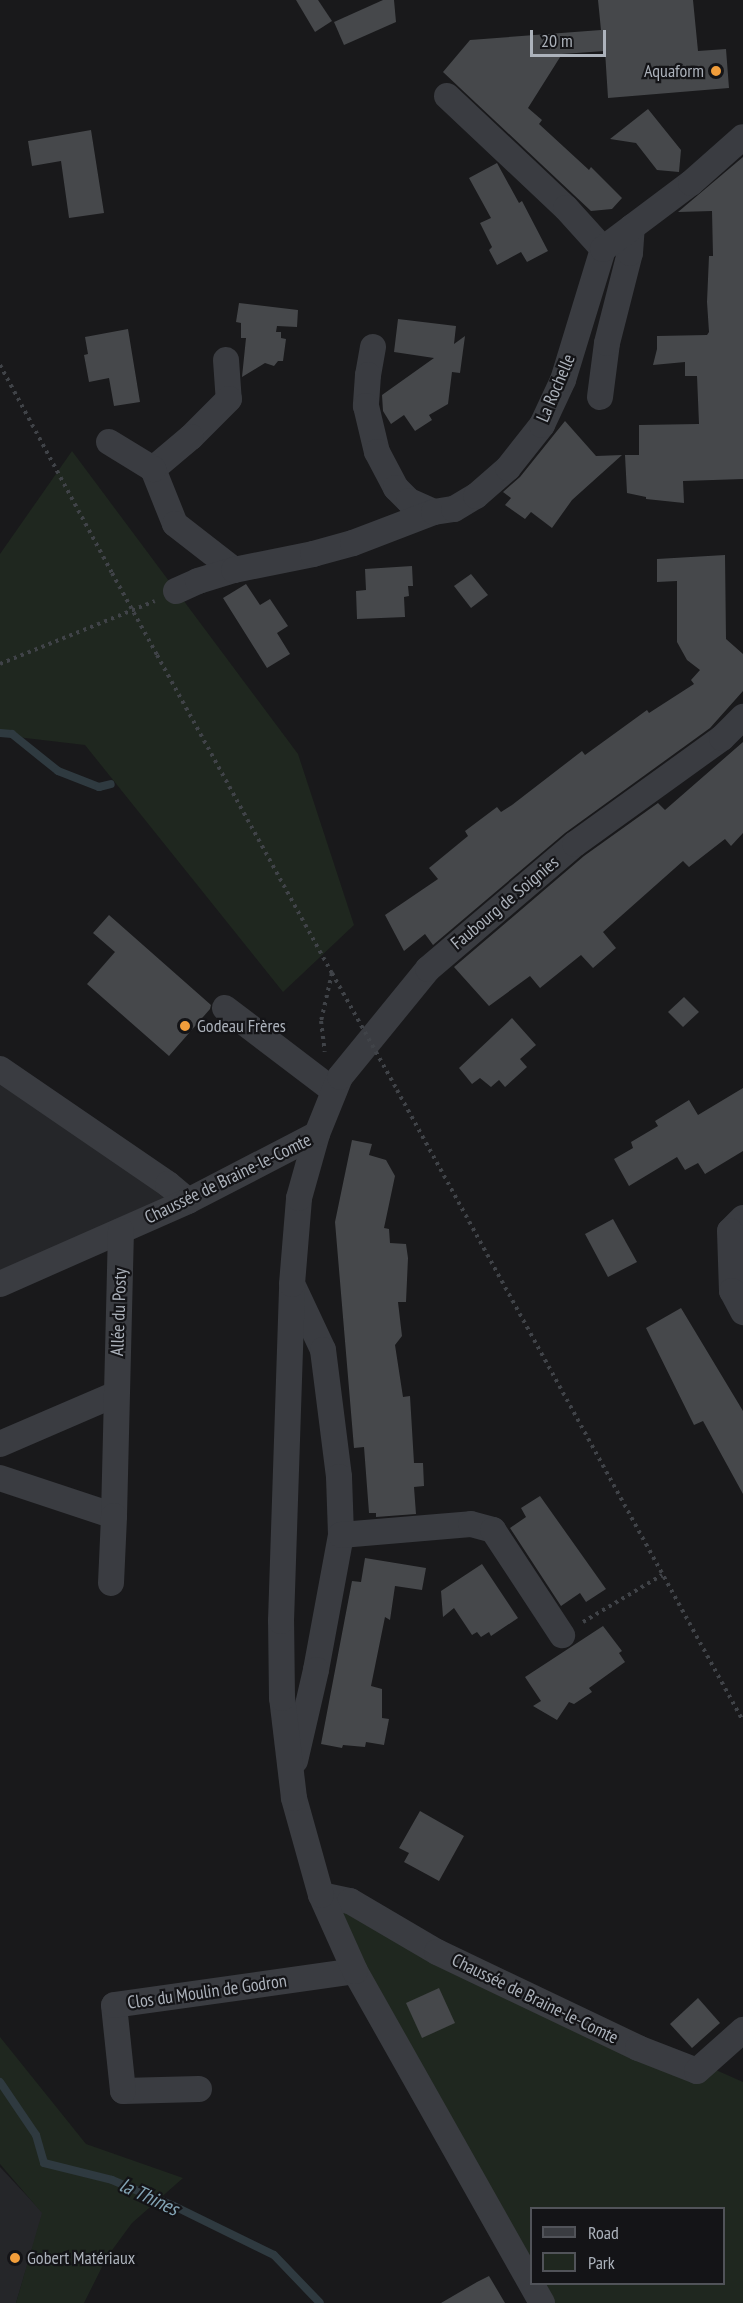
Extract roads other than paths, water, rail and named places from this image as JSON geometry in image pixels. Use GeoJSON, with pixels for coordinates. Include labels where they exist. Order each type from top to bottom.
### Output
{"type":"FeatureCollection","features":[{"type":"Feature","properties":{"kind":"street"},"geometry":{"type":"LineString","coordinates":[[447,96],[566,208],[603,249],[692,183],[743,137]]}},
{"type":"Feature","properties":{"kind":"street"},"geometry":{"type":"LineString","coordinates":[[600,397],[607,343],[630,254],[632,227]]}},
{"type":"Feature","properties":{"kind":"street","name":"La Rochelle"},"geometry":{"type":"LineString","coordinates":[[176,591],[198,581],[234,570],[314,554],[353,543],[434,512],[454,509],[476,496],[508,468],[542,424],[563,380],[603,249]]}},
{"type":"Feature","properties":{"kind":"street"},"geometry":{"type":"LineString","coordinates":[[373,347],[366,406],[377,452],[396,488],[409,501],[434,512]]}},
{"type":"Feature","properties":{"kind":"street"},"geometry":{"type":"LineString","coordinates":[[153,469],[191,437],[229,399],[226,360]]}},
{"type":"Feature","properties":{"kind":"street"},"geometry":{"type":"LineString","coordinates":[[109,442],[153,469],[175,524],[234,570]]}},
{"type":"Feature","properties":{"kind":"street","name":"Faubourg de Soignies"},"geometry":{"type":"LineString","coordinates":[[317,1134],[337,1084],[428,969],[575,844],[722,738],[743,717]]}},
{"type":"Feature","properties":{"kind":"street"},"geometry":{"type":"LineString","coordinates":[[225,1008],[337,1084]]}},
{"type":"Feature","properties":{"kind":"street"},"geometry":{"type":"LineString","coordinates":[[0,1069],[168,1184],[188,1201]]}},
{"type":"Feature","properties":{"kind":"street","name":"Chaussée de Braine-le-Comte"},"geometry":{"type":"LineString","coordinates":[[0,1284],[188,1201],[317,1134]]}},
{"type":"Feature","properties":{"kind":"street","name":"Chaussée de Braine-le-Comte"},"geometry":{"type":"LineString","coordinates":[[317,1134],[299,1198],[292,1284],[281,1621],[282,1698],[291,1779],[310,1863],[321,1895],[355,1971],[530,2282]]}},
{"type":"Feature","properties":{"kind":"street"},"geometry":{"type":"LineString","coordinates":[[743,1218],[730,1231],[732,1291],[743,1312]]}},
{"type":"Feature","properties":{"kind":"street","name":"Allée du Posty"},"geometry":{"type":"LineString","coordinates":[[111,1583],[118,1436],[116,1394],[122,1231]]}},
{"type":"Feature","properties":{"kind":"street","name":"Chaussée de Braine-le-Comte"},"geometry":{"type":"LineString","coordinates":[[291,1779],[316,1670],[341,1535],[339,1477],[323,1350],[292,1284]]}},
{"type":"Feature","properties":{"kind":"street"},"geometry":{"type":"LineString","coordinates":[[0,1444],[116,1394]]}},
{"type":"Feature","properties":{"kind":"street"},"geometry":{"type":"LineString","coordinates":[[0,1478],[114,1516]]}},
{"type":"Feature","properties":{"kind":"street"},"geometry":{"type":"LineString","coordinates":[[341,1535],[471,1524],[493,1530],[562,1635]]}},
{"type":"Feature","properties":{"kind":"street","name":"Chaussée de Braine-le-Comte"},"geometry":{"type":"LineString","coordinates":[[321,1895],[350,1901],[437,1952],[638,2048],[697,2071],[743,2030]]}},
{"type":"Feature","properties":{"kind":"street","name":"Clos du Moulin de Godron"},"geometry":{"type":"LineString","coordinates":[[199,2089],[123,2091],[114,2005],[355,1971]]}},
{"type":"Feature","properties":{"kind":"street","name":"Chaussée de Braine-le-Comte"},"geometry":{"type":"LineString","coordinates":[[532,2285],[542,2303]]}},
{"type":"Feature","properties":{"kind":"waterway","name":"la Thines"},"geometry":{"type":"LineString","coordinates":[[0,733],[12,734],[58,771],[99,787],[111,784]]}},
{"type":"Feature","properties":{"kind":"waterway","name":"la Thines"},"geometry":{"type":"LineString","coordinates":[[0,2082],[36,2135],[44,2163],[112,2180],[174,2206],[274,2255],[320,2303]]}},
{"type":"Feature","properties":{"kind":"place","name":"Aquaform"},"geometry":{"type":"Point","coordinates":[716,71]}},
{"type":"Feature","properties":{"kind":"place","name":"Godeau Frères"},"geometry":{"type":"Point","coordinates":[185,1026]}},
{"type":"Feature","properties":{"kind":"place","name":"Gobert Matériaux"},"geometry":{"type":"Point","coordinates":[15,2258]}}]}
